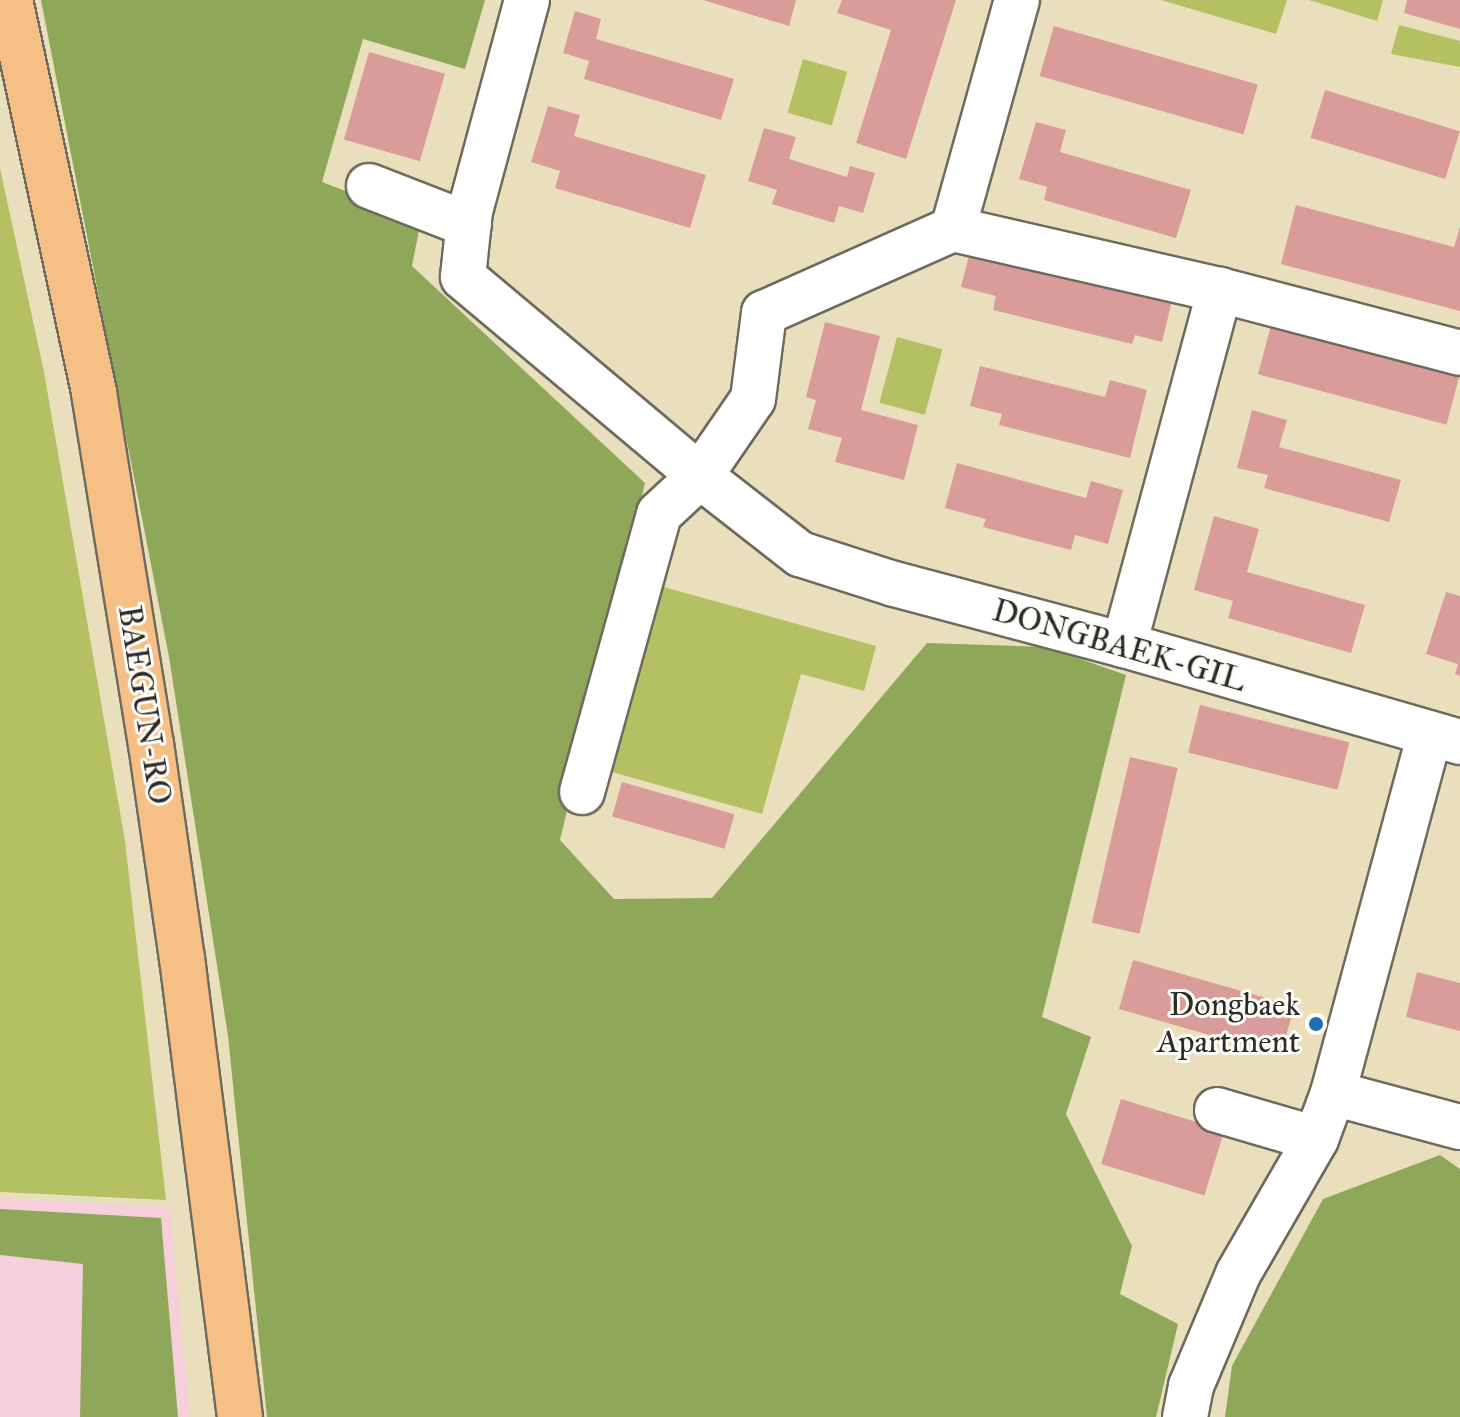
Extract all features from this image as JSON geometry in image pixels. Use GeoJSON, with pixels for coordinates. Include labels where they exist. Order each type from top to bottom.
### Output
{"type":"FeatureCollection","features":[{"type":"Feature","properties":{"kind":"main road","name":"BAEGUN-RO"},"geometry":{"type":"LineString","coordinates":[[10,0],[94,393],[129,607],[182,958],[240,1417]]}},
{"type":"Feature","properties":{"kind":"street","name":"DONGBAEK-GIL"},"geometry":{"type":"LineString","coordinates":[[527,0],[469,225],[463,277],[700,476],[800,554],[894,584],[1124,645],[1445,738],[1316,1139],[1238,1274],[1191,1386],[1185,1417]]}},
{"type":"Feature","properties":{"kind":"street"},"geometry":{"type":"LineString","coordinates":[[953,229],[1017,0]]}},
{"type":"Feature","properties":{"kind":"street"},"geometry":{"type":"LineString","coordinates":[[369,186],[469,225]]}},
{"type":"Feature","properties":{"kind":"street"},"geometry":{"type":"LineString","coordinates":[[582,792],[659,514],[700,476],[753,399],[764,313],[953,229],[1220,290],[1460,353]]}},
{"type":"Feature","properties":{"kind":"street"},"geometry":{"type":"LineString","coordinates":[[1124,645],[1220,290]]}},
{"type":"Feature","properties":{"kind":"street"},"geometry":{"type":"LineString","coordinates":[[1333,1093],[1460,1127]]}},
{"type":"Feature","properties":{"kind":"street"},"geometry":{"type":"LineString","coordinates":[[1217,1110],[1316,1139]]}},
{"type":"Feature","properties":{"kind":"shaded area"},"geometry":{"type":"Polygon","coordinates":[[[0,1198],[170,1207],[190,1417],[0,1417],[0,1198]]]}},
{"type":"Feature","properties":{"kind":"green space"},"geometry":{"type":"Polygon","coordinates":[[[41,0],[485,0],[465,69],[363,39],[322,182],[421,220],[412,266],[645,483],[560,840],[614,899],[712,898],[927,643],[1046,647],[1126,675],[1042,1017],[1091,1037],[1066,1114],[1132,1246],[1120,1294],[1178,1324],[1156,1417],[267,1417],[228,1036],[169,657],[41,0]]]}},
{"type":"Feature","properties":{"kind":"green space"},"geometry":{"type":"Polygon","coordinates":[[[1161,0],[1287,0],[1276,34],[1161,0]]]}},
{"type":"Feature","properties":{"kind":"green space"},"geometry":{"type":"Polygon","coordinates":[[[1309,0],[1383,0],[1377,21],[1309,0]]]}},
{"type":"Feature","properties":{"kind":"green space"},"geometry":{"type":"Polygon","coordinates":[[[1399,25],[1460,41],[1460,67],[1391,54],[1399,25]]]}},
{"type":"Feature","properties":{"kind":"green space"},"geometry":{"type":"Polygon","coordinates":[[[803,59],[847,72],[832,126],[788,113],[803,59]]]}},
{"type":"Feature","properties":{"kind":"green space"},"geometry":{"type":"Polygon","coordinates":[[[0,168],[44,372],[125,841],[166,1200],[0,1192],[0,168]]]}},
{"type":"Feature","properties":{"kind":"green space"},"geometry":{"type":"Polygon","coordinates":[[[897,337],[942,349],[925,415],[879,403],[897,337]]]}},
{"type":"Feature","properties":{"kind":"green space"},"geometry":{"type":"Polygon","coordinates":[[[653,584],[876,646],[864,691],[801,674],[762,814],[601,769],[653,584]]]}},
{"type":"Feature","properties":{"kind":"green space"},"geometry":{"type":"Polygon","coordinates":[[[1440,1155],[1460,1169],[1460,1417],[1225,1417],[1232,1366],[1323,1199],[1440,1155]]]}},
{"type":"Feature","properties":{"kind":"green space"},"geometry":{"type":"Polygon","coordinates":[[[0,1209],[161,1218],[178,1417],[80,1417],[83,1264],[0,1255],[0,1209]]]}},
{"type":"Feature","properties":{"kind":"building"},"geometry":{"type":"Polygon","coordinates":[[[703,0],[796,0],[789,26],[703,0]]]}},
{"type":"Feature","properties":{"kind":"building"},"geometry":{"type":"Polygon","coordinates":[[[842,0],[956,0],[906,159],[856,143],[891,30],[837,13],[842,0]]]}},
{"type":"Feature","properties":{"kind":"building"},"geometry":{"type":"Polygon","coordinates":[[[1407,0],[1460,0],[1460,29],[1404,13],[1407,0]]]}},
{"type":"Feature","properties":{"kind":"building"},"geometry":{"type":"Polygon","coordinates":[[[575,11],[601,19],[596,39],[734,79],[721,120],[584,79],[589,61],[563,53],[575,11]]]}},
{"type":"Feature","properties":{"kind":"building"},"geometry":{"type":"Polygon","coordinates":[[[1054,26],[1258,84],[1243,134],[1040,76],[1054,26]]]}},
{"type":"Feature","properties":{"kind":"building"},"geometry":{"type":"Polygon","coordinates":[[[369,52],[445,74],[420,161],[344,139],[369,52]]]}},
{"type":"Feature","properties":{"kind":"building"},"geometry":{"type":"Polygon","coordinates":[[[1325,90],[1460,131],[1445,179],[1310,138],[1325,90]]]}},
{"type":"Feature","properties":{"kind":"building"},"geometry":{"type":"Polygon","coordinates":[[[548,106],[580,115],[574,136],[706,175],[690,228],[555,188],[560,171],[531,162],[548,106]]]}},
{"type":"Feature","properties":{"kind":"building"},"geometry":{"type":"Polygon","coordinates":[[[1036,122],[1066,130],[1060,152],[1191,190],[1176,238],[1044,200],[1047,187],[1019,179],[1036,122]]]}},
{"type":"Feature","properties":{"kind":"building"},"geometry":{"type":"Polygon","coordinates":[[[764,128],[796,137],[789,159],[847,177],[850,166],[875,173],[863,213],[839,206],[834,223],[772,204],[777,190],[748,181],[764,128]]]}},
{"type":"Feature","properties":{"kind":"building"},"geometry":{"type":"Polygon","coordinates":[[[1296,205],[1454,247],[1460,227],[1460,311],[1281,264],[1296,205]]]}},
{"type":"Feature","properties":{"kind":"building"},"geometry":{"type":"Polygon","coordinates":[[[970,251],[1172,301],[1162,342],[1135,335],[1132,344],[993,310],[996,296],[961,287],[970,251]]]}},
{"type":"Feature","properties":{"kind":"building"},"geometry":{"type":"Polygon","coordinates":[[[825,322],[880,336],[861,410],[918,425],[904,480],[835,462],[842,438],[808,429],[816,400],[806,397],[825,322]]]}},
{"type":"Feature","properties":{"kind":"building"},"geometry":{"type":"Polygon","coordinates":[[[1272,322],[1460,372],[1446,425],[1258,374],[1272,322]]]}},
{"type":"Feature","properties":{"kind":"building"},"geometry":{"type":"Polygon","coordinates":[[[980,366],[1105,397],[1110,380],[1147,390],[1130,458],[999,425],[1002,414],[970,406],[980,366]]]}},
{"type":"Feature","properties":{"kind":"building"},"geometry":{"type":"Polygon","coordinates":[[[1252,410],[1287,420],[1279,447],[1401,480],[1389,522],[1264,488],[1268,475],[1237,468],[1252,410]]]}},
{"type":"Feature","properties":{"kind":"building"},"geometry":{"type":"Polygon","coordinates":[[[957,463],[1086,498],[1091,481],[1123,490],[1108,544],[1075,535],[1071,550],[983,527],[986,519],[945,508],[957,463]]]}},
{"type":"Feature","properties":{"kind":"building"},"geometry":{"type":"Polygon","coordinates":[[[1214,516],[1259,529],[1247,572],[1365,605],[1351,653],[1228,618],[1233,601],[1194,590],[1214,516]]]}},
{"type":"Feature","properties":{"kind":"building"},"geometry":{"type":"Polygon","coordinates":[[[1446,592],[1460,596],[1460,676],[1455,674],[1458,664],[1426,654],[1446,592]]]}},
{"type":"Feature","properties":{"kind":"building"},"geometry":{"type":"Polygon","coordinates":[[[1200,705],[1349,742],[1338,790],[1188,753],[1200,705]]]}},
{"type":"Feature","properties":{"kind":"building"},"geometry":{"type":"Polygon","coordinates":[[[1130,757],[1178,768],[1140,934],[1092,923],[1130,757]]]}},
{"type":"Feature","properties":{"kind":"building"},"geometry":{"type":"Polygon","coordinates":[[[622,782],[734,814],[725,849],[612,817],[622,782]]]}},
{"type":"Feature","properties":{"kind":"building"},"geometry":{"type":"Polygon","coordinates":[[[1133,960],[1294,1006],[1280,1055],[1119,1009],[1133,960]]]}},
{"type":"Feature","properties":{"kind":"building"},"geometry":{"type":"Polygon","coordinates":[[[1417,972],[1460,983],[1460,1031],[1406,1017],[1417,972]]]}},
{"type":"Feature","properties":{"kind":"building"},"geometry":{"type":"Polygon","coordinates":[[[1121,1099],[1224,1131],[1204,1196],[1101,1164],[1121,1099]]]}},
{"type":"Feature","properties":{"kind":"place","name":"Dongbaek Apartment"},"geometry":{"type":"Point","coordinates":[1316,1024]}}]}
